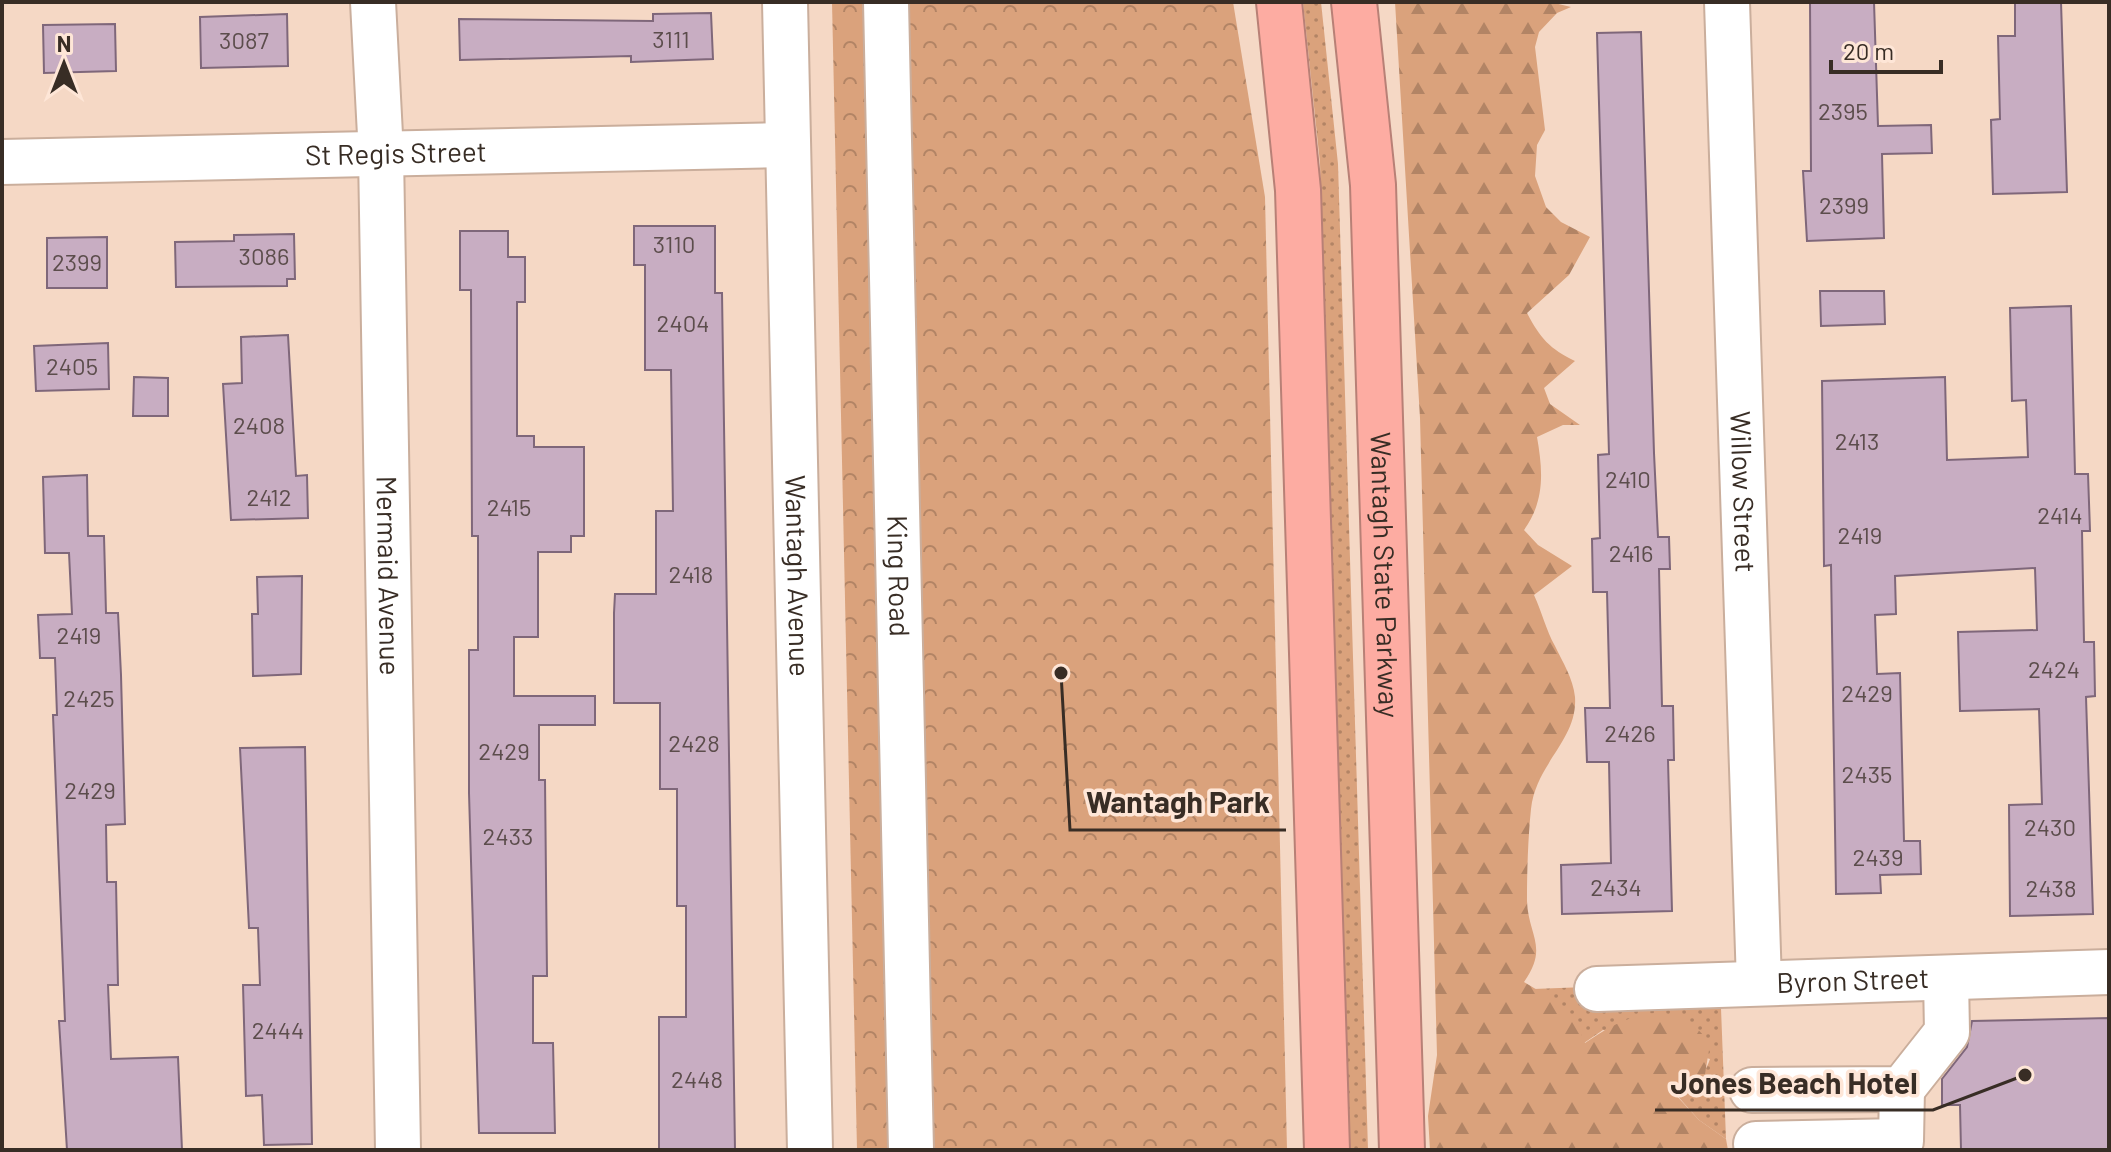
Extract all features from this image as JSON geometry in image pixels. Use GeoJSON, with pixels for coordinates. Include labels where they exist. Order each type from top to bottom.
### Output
{"type":"FeatureCollection","features":[{"type":"Feature","properties":{"kind":"highway"},"geometry":{"type":"LineString","coordinates":[[1279,2],[1298,190],[1327,1150]]}},
{"type":"Feature","properties":{"kind":"highway","name":"Wantagh State Parkway"},"geometry":{"type":"LineString","coordinates":[[1354,2],[1373,185],[1402,1150]]}},
{"type":"Feature","properties":{"kind":"street","name":"Mermaid Avenue"},"geometry":{"type":"LineString","coordinates":[[373,2],[381,154],[398,1150]]}},
{"type":"Feature","properties":{"kind":"street","name":"Wantagh Avenue"},"geometry":{"type":"LineString","coordinates":[[785,2],[810,1150]]}},
{"type":"Feature","properties":{"kind":"street","name":"King Road"},"geometry":{"type":"LineString","coordinates":[[886,2],[911,1150]]}},
{"type":"Feature","properties":{"kind":"street","name":"Willow Street"},"geometry":{"type":"LineString","coordinates":[[1727,2],[1759,983]]}},
{"type":"Feature","properties":{"kind":"street","name":"St Regis Street"},"geometry":{"type":"LineString","coordinates":[[2,162],[788,145]]}},
{"type":"Feature","properties":{"kind":"street","name":"Byron Street"},"geometry":{"type":"LineString","coordinates":[[1597,989],[2109,972]]}},
{"type":"Feature","properties":{"kind":"street"},"geometry":{"type":"LineString","coordinates":[[1756,1144],[1901,1141],[1902,1089],[1947,1032],[1946,978]]}},
{"type":"Feature","properties":{"kind":"street"},"geometry":{"type":"LineString","coordinates":[[1752,1090],[1902,1089]]}},
{"type":"Feature","properties":{"kind":"green space"},"geometry":{"type":"Polygon","coordinates":[[[832,2],[1233,2],[1265,197],[1287,1150],[857,1150],[832,2]]]}},
{"type":"Feature","properties":{"kind":"green space"},"geometry":{"type":"Polygon","coordinates":[[[1303,2],[1321,2],[1338,164],[1368,1150],[1350,1150],[1320,163],[1303,2]]]}},
{"type":"Feature","properties":{"kind":"green space"},"geometry":{"type":"Polygon","coordinates":[[[1395,2],[1550,2],[1571,7],[1557,13],[1539,32],[1535,47],[1545,130],[1537,145],[1535,176],[1546,207],[1561,222],[1590,237],[1569,275],[1527,313],[1546,342],[1575,361],[1544,388],[1550,404],[1580,425],[1563,425],[1537,437],[1541,485],[1536,508],[1524,530],[1538,545],[1572,566],[1534,595],[1570,677],[1575,697],[1570,726],[1540,778],[1531,809],[1527,901],[1536,950],[1524,982],[1559,1003],[1575,1019],[1585,1043],[1617,1024],[1650,1014],[1682,1018],[1696,1028],[1710,1044],[1705,1074],[1673,1092],[1699,1120],[1726,1139],[1728,1150],[1430,1150],[1428,1116],[1437,1055],[1420,418],[1395,2]]]}},
{"type":"Feature","properties":{"kind":"green space"},"geometry":{"type":"Polygon","coordinates":[[[1720,982],[1726,1139],[1699,1120],[1673,1091],[1696,1080],[1710,1059],[1603,1030],[1584,1043],[1533,989],[1720,982]]]}},
{"type":"Feature","properties":{"kind":"building"},"geometry":{"type":"Polygon","coordinates":[[[1810,2],[1874,2],[1878,126],[1931,125],[1932,153],[1882,154],[1884,238],[1807,241],[1803,171],[1811,171],[1810,2]]]}},
{"type":"Feature","properties":{"kind":"building"},"geometry":{"type":"Polygon","coordinates":[[[2015,2],[2061,2],[2067,192],[1993,194],[1991,120],[2000,119],[1998,36],[2015,36],[2015,2]]]}},
{"type":"Feature","properties":{"kind":"building"},"geometry":{"type":"Polygon","coordinates":[[[711,13],[713,59],[631,62],[631,56],[460,60],[459,19],[653,21],[653,14],[711,13]]]}},
{"type":"Feature","properties":{"kind":"building"},"geometry":{"type":"Polygon","coordinates":[[[287,14],[288,66],[201,68],[200,17],[287,14]]]}},
{"type":"Feature","properties":{"kind":"building"},"geometry":{"type":"Polygon","coordinates":[[[115,24],[116,71],[44,73],[43,25],[115,24]]]}},
{"type":"Feature","properties":{"kind":"building"},"geometry":{"type":"Polygon","coordinates":[[[1641,32],[1658,537],[1669,537],[1670,569],[1659,569],[1662,706],[1673,706],[1674,760],[1668,760],[1672,911],[1562,914],[1561,865],[1611,863],[1609,762],[1587,762],[1585,708],[1610,708],[1607,592],[1593,592],[1592,539],[1600,538],[1598,455],[1609,454],[1597,33],[1641,32]]]}},
{"type":"Feature","properties":{"kind":"building"},"geometry":{"type":"Polygon","coordinates":[[[634,226],[715,226],[715,293],[722,293],[735,1150],[659,1150],[659,1017],[686,1017],[686,906],[677,906],[677,789],[660,789],[660,703],[614,703],[615,594],[656,594],[656,511],[673,511],[671,370],[645,370],[645,265],[634,265],[634,226]]]}},
{"type":"Feature","properties":{"kind":"building"},"geometry":{"type":"Polygon","coordinates":[[[460,231],[508,231],[508,257],[525,257],[525,302],[517,302],[517,436],[534,436],[534,447],[584,447],[584,536],[571,536],[571,552],[538,552],[538,637],[514,637],[514,696],[595,696],[595,725],[539,725],[539,780],[545,780],[547,976],[533,976],[533,1043],[553,1043],[555,1133],[479,1133],[469,793],[469,650],[478,650],[478,536],[472,536],[471,290],[460,290],[460,231]]]}},
{"type":"Feature","properties":{"kind":"building"},"geometry":{"type":"Polygon","coordinates":[[[294,234],[295,279],[287,279],[287,286],[176,287],[175,242],[234,241],[234,235],[294,234]]]}},
{"type":"Feature","properties":{"kind":"building"},"geometry":{"type":"Polygon","coordinates":[[[107,237],[107,288],[47,288],[47,238],[107,237]]]}},
{"type":"Feature","properties":{"kind":"building"},"geometry":{"type":"Polygon","coordinates":[[[1820,291],[1884,291],[1885,324],[1821,326],[1820,291]]]}},
{"type":"Feature","properties":{"kind":"building"},"geometry":{"type":"Polygon","coordinates":[[[2071,306],[2075,474],[2088,474],[2090,531],[2082,531],[2084,642],[2094,642],[2095,696],[2086,697],[2093,914],[2010,916],[2009,805],[2042,804],[2039,709],[1960,711],[1958,632],[2037,630],[2035,568],[1895,576],[1896,614],[1875,615],[1877,674],[1900,673],[1904,841],[1920,841],[1921,874],[1880,875],[1881,893],[1836,894],[1831,565],[1824,566],[1822,381],[1945,377],[1947,460],[2028,457],[2026,400],[2012,401],[2010,308],[2071,306]]]}},
{"type":"Feature","properties":{"kind":"building"},"geometry":{"type":"Polygon","coordinates":[[[288,335],[296,476],[307,475],[308,518],[231,520],[223,384],[242,383],[241,337],[288,335]]]}},
{"type":"Feature","properties":{"kind":"building"},"geometry":{"type":"Polygon","coordinates":[[[108,343],[109,389],[36,391],[34,346],[108,343]]]}},
{"type":"Feature","properties":{"kind":"building"},"geometry":{"type":"Polygon","coordinates":[[[134,377],[168,378],[168,416],[133,416],[134,377]]]}},
{"type":"Feature","properties":{"kind":"building"},"geometry":{"type":"Polygon","coordinates":[[[87,475],[88,536],[104,536],[106,613],[118,613],[121,675],[125,824],[106,825],[107,882],[116,882],[118,985],[108,985],[111,1059],[178,1057],[182,1150],[67,1150],[59,1021],[65,1021],[53,715],[57,715],[55,658],[40,658],[38,615],[72,614],[69,553],[45,553],[43,477],[87,475]]]}},
{"type":"Feature","properties":{"kind":"building"},"geometry":{"type":"Polygon","coordinates":[[[302,576],[301,674],[253,676],[252,614],[258,614],[257,577],[302,576]]]}},
{"type":"Feature","properties":{"kind":"building"},"geometry":{"type":"Polygon","coordinates":[[[305,747],[312,1144],[264,1145],[262,1095],[246,1096],[243,985],[260,985],[258,928],[249,928],[240,748],[305,747]]]}},
{"type":"Feature","properties":{"kind":"building"},"geometry":{"type":"Polygon","coordinates":[[[2109,1018],[2109,1150],[1961,1150],[1960,1105],[1942,1105],[1942,1079],[1967,1047],[1972,1021],[2109,1018]]]}},
{"type":"Feature","properties":{"kind":"place","name":"Wantagh Park"},"geometry":{"type":"Point","coordinates":[1061,673]}},
{"type":"Feature","properties":{"kind":"place","name":"Jones Beach Hotel"},"geometry":{"type":"Point","coordinates":[2025,1075]}}]}
